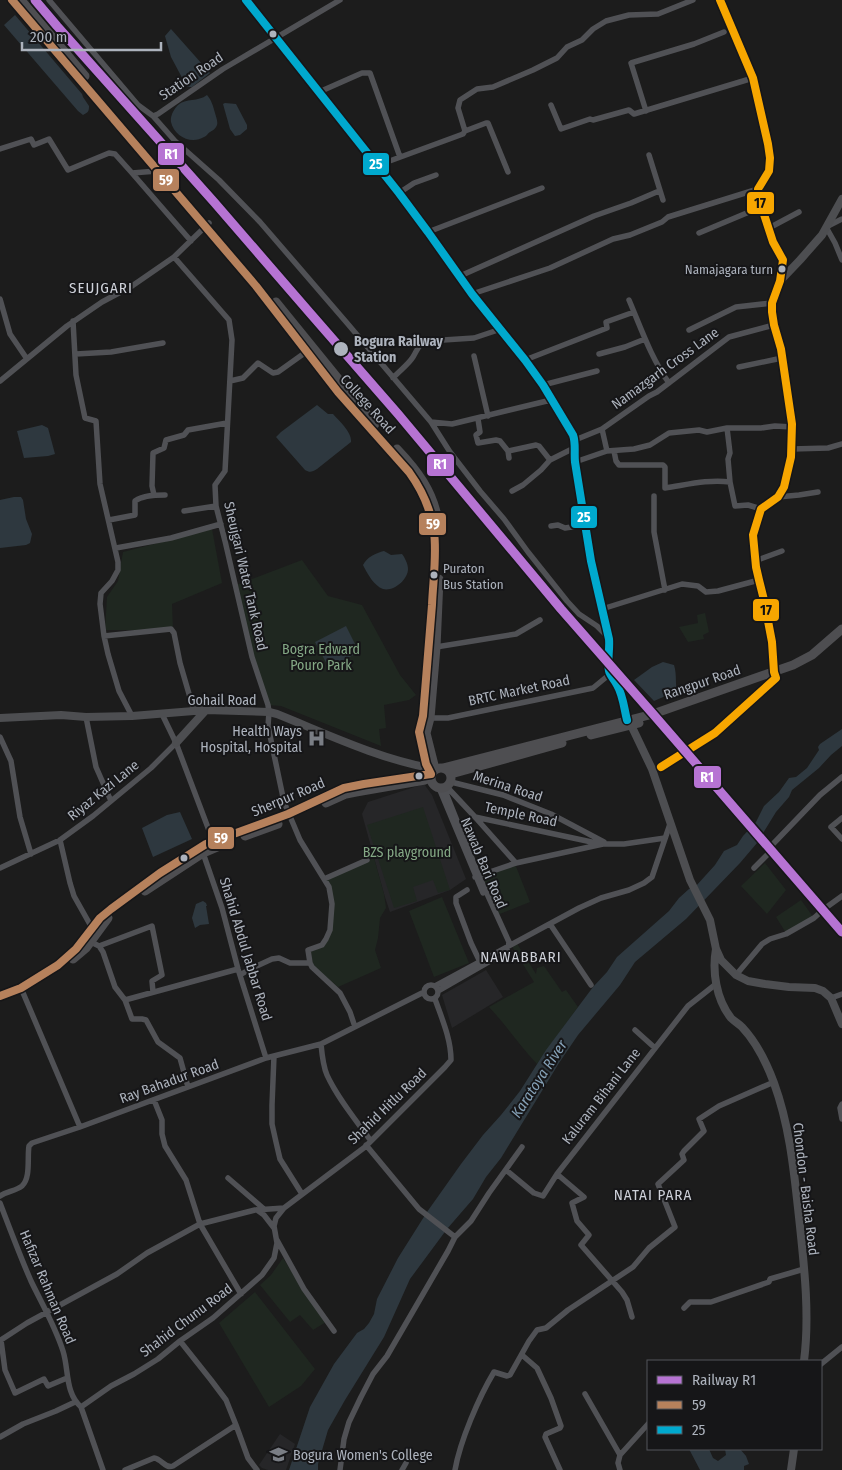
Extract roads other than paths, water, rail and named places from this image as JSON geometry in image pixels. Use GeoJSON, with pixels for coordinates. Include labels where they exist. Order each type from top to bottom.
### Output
{"type":"FeatureCollection","features":[{"type":"Feature","properties":{"kind":"highway","name":"College Road"},"geometry":{"type":"LineString","coordinates":[[12,0],[24,3],[207,225],[338,392],[412,470],[422,478],[432,497],[439,533],[436,647],[431,667]]}},
{"type":"Feature","properties":{"kind":"highway","name":"College Road"},"geometry":{"type":"LineString","coordinates":[[24,3],[157,171],[252,273],[412,470],[426,501],[434,531],[431,667],[428,704],[430,718],[426,733],[433,772]]}},
{"type":"Feature","properties":{"kind":"highway","name":"Rangpur Road"},"geometry":{"type":"LineString","coordinates":[[775,675],[812,655],[842,629]]}},
{"type":"Feature","properties":{"kind":"highway","name":"Rangpur Road"},"geometry":{"type":"LineString","coordinates":[[446,784],[495,761],[629,722],[811,662],[842,637]]}},
{"type":"Feature","properties":{"kind":"highway","name":"College Road"},"geometry":{"type":"LineString","coordinates":[[428,704],[419,732],[433,772]]}},
{"type":"Feature","properties":{"kind":"highway","name":"Rangpur Road"},"geometry":{"type":"LineString","coordinates":[[433,772],[629,722]]}},
{"type":"Feature","properties":{"kind":"highway"},"geometry":{"type":"LineString","coordinates":[[447,769],[446,784],[433,785],[433,772],[447,769]]}},
{"type":"Feature","properties":{"kind":"highway","name":"Sherpur Road"},"geometry":{"type":"LineString","coordinates":[[0,1002],[22,990],[70,955],[92,943],[105,922],[114,913],[213,841],[289,816],[344,788],[433,772]]}},
{"type":"Feature","properties":{"kind":"highway","name":"Sherpur Road"},"geometry":{"type":"LineString","coordinates":[[92,943],[92,928],[100,918],[160,873],[202,850],[215,847],[346,794],[433,772]]}},
{"type":"Feature","properties":{"kind":"highway","name":"Sherpur Road"},"geometry":{"type":"LineString","coordinates":[[0,996],[22,990]]}},
{"type":"Feature","properties":{"kind":"main road"},"geometry":{"type":"LineString","coordinates":[[720,0],[753,78],[770,158],[769,171],[758,189],[761,207],[773,242],[782,260],[788,267],[794,266]]}},
{"type":"Feature","properties":{"kind":"main road"},"geometry":{"type":"LineString","coordinates":[[780,281],[822,235],[842,199]]}},
{"type":"Feature","properties":{"kind":"main road"},"geometry":{"type":"LineString","coordinates":[[775,675],[772,642],[755,561],[753,534],[761,509],[778,497],[784,487],[792,449],[792,426],[788,390],[774,326],[772,303],[780,281],[782,260]]}},
{"type":"Feature","properties":{"kind":"main road","name":"Gohail Road"},"geometry":{"type":"LineString","coordinates":[[0,718],[61,715],[86,717],[132,716],[206,710],[269,712],[360,748],[433,772]]}},
{"type":"Feature","properties":{"kind":"main road","name":"Riyaz Kazi Lane"},"geometry":{"type":"LineString","coordinates":[[176,744],[206,710]]}},
{"type":"Feature","properties":{"kind":"main road"},"geometry":{"type":"LineString","coordinates":[[629,722],[650,765],[690,880],[710,920],[716,949],[721,960],[736,975],[748,981],[789,987],[815,988],[823,991],[830,998],[842,1024]]}},
{"type":"Feature","properties":{"kind":"main road"},"geometry":{"type":"LineString","coordinates":[[406,777],[412,770],[408,763]]}},
{"type":"Feature","properties":{"kind":"main road","name":"Chondon - Baisha Road"},"geometry":{"type":"LineString","coordinates":[[716,949],[714,961],[716,984],[722,1002],[731,1018],[742,1028],[756,1047],[774,1082],[791,1146],[804,1270],[807,1338],[804,1360]]}},
{"type":"Feature","properties":{"kind":"main road"},"geometry":{"type":"LineString","coordinates":[[791,1470],[794,1450]]}},
{"type":"Feature","properties":{"kind":"street","name":"Station Road"},"geometry":{"type":"LineString","coordinates":[[49,0],[138,105],[153,116],[223,68],[340,0]]}},
{"type":"Feature","properties":{"kind":"street"},"geometry":{"type":"LineString","coordinates":[[246,0],[399,194],[472,294],[525,360],[543,385],[573,435],[575,440],[575,462],[590,561],[609,639],[609,670],[617,684],[629,722]]}},
{"type":"Feature","properties":{"kind":"street"},"geometry":{"type":"LineString","coordinates":[[465,131],[458,108],[460,100],[477,89],[493,86],[557,58],[567,47],[582,40],[593,29],[606,21],[629,15],[658,14],[693,0]]}},
{"type":"Feature","properties":{"kind":"street"},"geometry":{"type":"LineString","coordinates":[[646,111],[631,63],[694,44],[724,32]]}},
{"type":"Feature","properties":{"kind":"street"},"geometry":{"type":"LineString","coordinates":[[318,92],[362,73],[370,73],[400,157]]}},
{"type":"Feature","properties":{"kind":"street"},"geometry":{"type":"LineString","coordinates":[[551,105],[561,129],[590,119],[594,120],[629,110],[634,114],[646,111],[753,78]]}},
{"type":"Feature","properties":{"kind":"street"},"geometry":{"type":"LineString","coordinates":[[153,116],[174,141],[218,180],[260,222],[431,422],[450,452],[567,602],[579,614],[597,626],[609,639]]}},
{"type":"Feature","properties":{"kind":"street"},"geometry":{"type":"LineString","coordinates":[[376,166],[459,136],[465,131],[488,123],[508,172]]}},
{"type":"Feature","properties":{"kind":"street"},"geometry":{"type":"LineString","coordinates":[[0,149],[31,139],[34,145],[49,139],[68,170],[109,153],[115,154],[191,241]]}},
{"type":"Feature","properties":{"kind":"street"},"geometry":{"type":"LineString","coordinates":[[649,155],[663,200]]}},
{"type":"Feature","properties":{"kind":"street"},"geometry":{"type":"LineString","coordinates":[[132,173],[157,171]]}},
{"type":"Feature","properties":{"kind":"street"},"geometry":{"type":"LineString","coordinates":[[399,194],[414,183],[436,175]]}},
{"type":"Feature","properties":{"kind":"street"},"geometry":{"type":"LineString","coordinates":[[428,232],[542,188]]}},
{"type":"Feature","properties":{"kind":"street"},"geometry":{"type":"LineString","coordinates":[[472,294],[550,268],[613,239],[630,235],[662,222],[668,217],[758,189]]}},
{"type":"Feature","properties":{"kind":"street"},"geometry":{"type":"LineString","coordinates":[[460,276],[594,216],[659,191]]}},
{"type":"Feature","properties":{"kind":"street"},"geometry":{"type":"LineString","coordinates":[[699,233],[761,207]]}},
{"type":"Feature","properties":{"kind":"street"},"geometry":{"type":"LineString","coordinates":[[768,228],[799,212]]}},
{"type":"Feature","properties":{"kind":"street"},"geometry":{"type":"LineString","coordinates":[[842,219],[826,227],[842,260]]}},
{"type":"Feature","properties":{"kind":"street"},"geometry":{"type":"LineString","coordinates":[[0,381],[73,321],[102,302],[132,286],[174,257],[207,225]]}},
{"type":"Feature","properties":{"kind":"street","name":"Sheujgari Water Tank Road"},"geometry":{"type":"LineString","coordinates":[[174,257],[229,320],[232,340],[225,471],[215,485],[216,506],[252,656],[269,712],[268,726],[284,802],[300,840],[329,887],[332,904],[330,930],[322,945],[308,950],[310,962]]}},
{"type":"Feature","properties":{"kind":"street"},"geometry":{"type":"LineString","coordinates":[[0,299],[10,334],[27,359]]}},
{"type":"Feature","properties":{"kind":"street"},"geometry":{"type":"LineString","coordinates":[[629,300],[645,338],[669,383]]}},
{"type":"Feature","properties":{"kind":"street"},"geometry":{"type":"LineString","coordinates":[[689,330],[736,307],[772,303]]}},
{"type":"Feature","properties":{"kind":"street"},"geometry":{"type":"LineString","coordinates":[[525,360],[608,328],[606,322],[634,312]]}},
{"type":"Feature","properties":{"kind":"street"},"geometry":{"type":"LineString","coordinates":[[73,321],[76,375],[85,418],[96,421],[100,484],[118,562],[118,570],[112,581],[101,593],[100,604],[104,636],[114,676],[132,716]]}},
{"type":"Feature","properties":{"kind":"street","name":"Namazgarh Cross Lane"},"geometry":{"type":"LineString","coordinates":[[575,440],[602,429],[657,392],[729,337],[774,326]]}},
{"type":"Feature","properties":{"kind":"street"},"geometry":{"type":"LineString","coordinates":[[393,378],[412,358],[417,347],[422,342],[428,340],[474,338],[501,329]]}},
{"type":"Feature","properties":{"kind":"street"},"geometry":{"type":"LineString","coordinates":[[599,354],[625,347],[645,338]]}},
{"type":"Feature","properties":{"kind":"street"},"geometry":{"type":"LineString","coordinates":[[76,354],[111,352],[163,343]]}},
{"type":"Feature","properties":{"kind":"street"},"geometry":{"type":"LineString","coordinates":[[230,381],[243,378],[258,363],[272,373],[278,372],[306,352]]}},
{"type":"Feature","properties":{"kind":"street"},"geometry":{"type":"LineString","coordinates":[[474,356],[488,416]]}},
{"type":"Feature","properties":{"kind":"street"},"geometry":{"type":"LineString","coordinates":[[739,368],[782,358]]}},
{"type":"Feature","properties":{"kind":"street"},"geometry":{"type":"LineString","coordinates":[[543,385],[597,372]]}},
{"type":"Feature","properties":{"kind":"street"},"geometry":{"type":"LineString","coordinates":[[643,383],[662,372]]}},
{"type":"Feature","properties":{"kind":"street"},"geometry":{"type":"LineString","coordinates":[[431,422],[452,424],[551,400]]}},
{"type":"Feature","properties":{"kind":"street"},"geometry":{"type":"LineString","coordinates":[[478,419],[480,432],[476,435],[478,443],[500,441],[508,451],[509,458]]}},
{"type":"Feature","properties":{"kind":"street"},"geometry":{"type":"LineString","coordinates":[[154,495],[152,486],[153,453],[164,448],[166,440],[184,435],[188,430],[227,423]]}},
{"type":"Feature","properties":{"kind":"street"},"geometry":{"type":"LineString","coordinates":[[575,462],[610,451],[634,449],[650,445],[669,434],[699,430],[708,432],[727,428],[792,426]]}},
{"type":"Feature","properties":{"kind":"street"},"geometry":{"type":"LineString","coordinates":[[727,428],[730,453],[728,459],[730,482],[735,506],[748,505],[761,509]]}},
{"type":"Feature","properties":{"kind":"street"},"geometry":{"type":"LineString","coordinates":[[602,429],[610,451],[619,465],[663,465],[665,468],[665,488],[708,482],[730,482]]}},
{"type":"Feature","properties":{"kind":"street"},"geometry":{"type":"LineString","coordinates":[[792,449],[828,448],[842,444]]}},
{"type":"Feature","properties":{"kind":"street"},"geometry":{"type":"LineString","coordinates":[[508,451],[536,445],[539,446],[550,460]]}},
{"type":"Feature","properties":{"kind":"street"},"geometry":{"type":"LineString","coordinates":[[512,491],[523,485],[550,460],[574,448]]}},
{"type":"Feature","properties":{"kind":"street"},"geometry":{"type":"LineString","coordinates":[[778,497],[818,492]]}},
{"type":"Feature","properties":{"kind":"street"},"geometry":{"type":"LineString","coordinates":[[109,520],[136,515],[136,500],[154,495],[165,495]]}},
{"type":"Feature","properties":{"kind":"street"},"geometry":{"type":"LineString","coordinates":[[654,496],[654,532],[665,590]]}},
{"type":"Feature","properties":{"kind":"street"},"geometry":{"type":"LineString","coordinates":[[184,511],[216,506]]}},
{"type":"Feature","properties":{"kind":"street"},"geometry":{"type":"LineString","coordinates":[[116,548],[171,538],[221,524]]}},
{"type":"Feature","properties":{"kind":"street"},"geometry":{"type":"LineString","coordinates":[[551,526],[558,525],[565,528],[585,525]]}},
{"type":"Feature","properties":{"kind":"street"},"geometry":{"type":"LineString","coordinates":[[755,561],[782,551]]}},
{"type":"Feature","properties":{"kind":"street"},"geometry":{"type":"LineString","coordinates":[[602,609],[682,584],[698,586],[706,592],[718,591],[758,580]]}},
{"type":"Feature","properties":{"kind":"street"},"geometry":{"type":"LineString","coordinates":[[436,647],[516,634],[540,620]]}},
{"type":"Feature","properties":{"kind":"street"},"geometry":{"type":"LineString","coordinates":[[104,636],[171,629],[174,633],[180,663],[194,711]]}},
{"type":"Feature","properties":{"kind":"street","name":"BRTC Market Road"},"geometry":{"type":"LineString","coordinates":[[430,718],[448,718],[593,688],[610,674]]}},
{"type":"Feature","properties":{"kind":"street"},"geometry":{"type":"LineString","coordinates":[[650,765],[661,767],[714,733],[775,675]]}},
{"type":"Feature","properties":{"kind":"street"},"geometry":{"type":"LineString","coordinates":[[162,714],[176,744],[213,841]]}},
{"type":"Feature","properties":{"kind":"street"},"geometry":{"type":"LineString","coordinates":[[86,717],[96,767],[111,800]]}},
{"type":"Feature","properties":{"kind":"street"},"geometry":{"type":"LineString","coordinates":[[0,737],[11,761],[20,817],[31,854]]}},
{"type":"Feature","properties":{"kind":"street","name":"Riyaz Kazi Lane"},"geometry":{"type":"LineString","coordinates":[[0,868],[60,840],[93,816],[151,768],[176,744]]}},
{"type":"Feature","properties":{"kind":"street"},"geometry":{"type":"LineString","coordinates":[[657,784],[661,767]]}},
{"type":"Feature","properties":{"kind":"street"},"geometry":{"type":"LineString","coordinates":[[772,844],[820,795],[842,777]]}},
{"type":"Feature","properties":{"kind":"street","name":"Temple Road"},"geometry":{"type":"LineString","coordinates":[[446,784],[475,817],[603,844]]}},
{"type":"Feature","properties":{"kind":"street","name":"Merina Road"},"geometry":{"type":"LineString","coordinates":[[446,784],[503,795],[551,814],[610,844]]}},
{"type":"Feature","properties":{"kind":"street","name":"Nawab Bari Road"},"geometry":{"type":"LineString","coordinates":[[446,784],[477,876],[509,942],[506,946]]}},
{"type":"Feature","properties":{"kind":"street"},"geometry":{"type":"LineString","coordinates":[[475,817],[516,863]]}},
{"type":"Feature","properties":{"kind":"street"},"geometry":{"type":"LineString","coordinates":[[842,818],[831,827],[842,839]]}},
{"type":"Feature","properties":{"kind":"street"},"geometry":{"type":"LineString","coordinates":[[437,988],[438,995],[435,999],[427,998],[424,992],[428,986],[437,988],[505,952],[506,946],[579,908],[600,898],[629,890],[644,883],[652,877],[670,824]]}},
{"type":"Feature","properties":{"kind":"street"},"geometry":{"type":"LineString","coordinates":[[477,876],[516,863],[603,844],[624,844],[665,838]]}},
{"type":"Feature","properties":{"kind":"street"},"geometry":{"type":"LineString","coordinates":[[60,840],[74,896],[92,928]]}},
{"type":"Feature","properties":{"kind":"street","name":"Shahid Abdul Jabbar Road"},"geometry":{"type":"LineString","coordinates":[[202,850],[222,908],[240,976],[266,1058]]}},
{"type":"Feature","properties":{"kind":"street"},"geometry":{"type":"LineString","coordinates":[[754,868],[770,852]]}},
{"type":"Feature","properties":{"kind":"street"},"geometry":{"type":"LineString","coordinates":[[324,879],[367,860]]}},
{"type":"Feature","properties":{"kind":"street"},"geometry":{"type":"LineString","coordinates":[[467,890],[456,898],[456,903],[481,964]]}},
{"type":"Feature","properties":{"kind":"street"},"geometry":{"type":"LineString","coordinates":[[736,975],[762,944],[770,939],[786,934],[814,918],[824,908],[842,896]]}},
{"type":"Feature","properties":{"kind":"street"},"geometry":{"type":"LineString","coordinates":[[550,924],[591,985]]}},
{"type":"Feature","properties":{"kind":"street"},"geometry":{"type":"LineString","coordinates":[[152,992],[152,981],[162,975],[152,926],[92,943],[106,958],[115,988],[124,1000],[132,1019],[142,1018],[146,1020],[158,1042],[180,1058],[188,1087]]}},
{"type":"Feature","properties":{"kind":"street"},"geometry":{"type":"LineString","coordinates":[[240,976],[250,969],[279,958],[290,963],[310,962],[312,968],[340,993],[350,1012],[355,1028]]}},
{"type":"Feature","properties":{"kind":"street"},"geometry":{"type":"LineString","coordinates":[[124,1000],[238,969]]}},
{"type":"Feature","properties":{"kind":"street","name":"Kaluram Bihani Lane"},"geometry":{"type":"LineString","coordinates":[[506,1170],[534,1193],[542,1197],[557,1174],[688,1006],[716,984]]}},
{"type":"Feature","properties":{"kind":"street"},"geometry":{"type":"LineString","coordinates":[[22,990],[80,1127]]}},
{"type":"Feature","properties":{"kind":"street","name":"Ray Bahadur Road"},"geometry":{"type":"LineString","coordinates":[[0,1196],[22,1186],[26,1181],[28,1176],[29,1146],[32,1143],[266,1058],[321,1044],[424,992]]}},
{"type":"Feature","properties":{"kind":"street"},"geometry":{"type":"LineString","coordinates":[[830,998],[842,994]]}},
{"type":"Feature","properties":{"kind":"street","name":"Shahid Hitlu Road"},"geometry":{"type":"LineString","coordinates":[[275,1230],[276,1218],[284,1208],[368,1143],[450,1060],[448,1036],[435,999]]}},
{"type":"Feature","properties":{"kind":"street"},"geometry":{"type":"LineString","coordinates":[[636,1030],[655,1048]]}},
{"type":"Feature","properties":{"kind":"street"},"geometry":{"type":"LineString","coordinates":[[321,1044],[323,1062],[327,1074],[368,1143],[419,1209],[455,1237]]}},
{"type":"Feature","properties":{"kind":"street"},"geometry":{"type":"LineString","coordinates":[[274,1056],[272,1124],[280,1159],[302,1194]]}},
{"type":"Feature","properties":{"kind":"street"},"geometry":{"type":"LineString","coordinates":[[456,1470],[464,1437],[494,1372],[507,1376],[510,1375],[537,1330],[546,1328],[568,1310],[633,1267],[649,1248],[675,1227],[658,1184],[684,1160],[682,1154],[684,1150],[704,1131],[698,1119],[719,1106],[774,1082]]}},
{"type":"Feature","properties":{"kind":"street"},"geometry":{"type":"LineString","coordinates":[[154,1100],[162,1120],[162,1134],[165,1146],[186,1180],[200,1224],[241,1294]]}},
{"type":"Feature","properties":{"kind":"street"},"geometry":{"type":"LineString","coordinates":[[842,1104],[840,1108],[842,1120]]}},
{"type":"Feature","properties":{"kind":"street"},"geometry":{"type":"LineString","coordinates":[[340,1470],[344,1439],[349,1422],[373,1374],[387,1356],[455,1237],[471,1221],[522,1147]]}},
{"type":"Feature","properties":{"kind":"street"},"geometry":{"type":"LineString","coordinates":[[557,1174],[584,1197],[572,1203],[576,1218],[589,1235],[581,1245],[626,1300],[632,1318]]}},
{"type":"Feature","properties":{"kind":"street"},"geometry":{"type":"LineString","coordinates":[[228,1178],[264,1209]]}},
{"type":"Feature","properties":{"kind":"street","name":"Hafizar Rahman Road"},"geometry":{"type":"LineString","coordinates":[[0,1203],[31,1280],[63,1351],[67,1378],[75,1402]]}},
{"type":"Feature","properties":{"kind":"street"},"geometry":{"type":"LineString","coordinates":[[67,1378],[48,1386],[44,1379],[15,1392],[5,1370],[1,1340],[47,1312],[117,1274],[147,1253],[200,1224],[255,1210],[284,1208]]}},
{"type":"Feature","properties":{"kind":"street"},"geometry":{"type":"LineString","coordinates":[[255,1210],[264,1215],[275,1230]]}},
{"type":"Feature","properties":{"kind":"street","name":"Shahid Chunu Road"},"geometry":{"type":"LineString","coordinates":[[81,1407],[111,1386],[158,1359],[213,1318],[262,1275],[274,1258],[277,1243],[275,1230]]}},
{"type":"Feature","properties":{"kind":"street"},"geometry":{"type":"LineString","coordinates":[[276,1238],[304,1289],[334,1331]]}},
{"type":"Feature","properties":{"kind":"street"},"geometry":{"type":"LineString","coordinates":[[684,1308],[690,1302],[711,1302],[769,1282],[770,1279],[804,1270]]}},
{"type":"Feature","properties":{"kind":"street"},"geometry":{"type":"LineString","coordinates":[[180,1341],[226,1400],[248,1458],[257,1470]]}},
{"type":"Feature","properties":{"kind":"street"},"geometry":{"type":"LineString","coordinates":[[822,1363],[842,1347]]}},
{"type":"Feature","properties":{"kind":"street"},"geometry":{"type":"LineString","coordinates":[[522,1355],[537,1368],[561,1426],[546,1434],[545,1437],[560,1470]]}},
{"type":"Feature","properties":{"kind":"street"},"geometry":{"type":"LineString","coordinates":[[585,1394],[620,1454]]}},
{"type":"Feature","properties":{"kind":"street"},"geometry":{"type":"LineString","coordinates":[[0,1437],[23,1424],[75,1402],[81,1407],[103,1470]]}},
{"type":"Feature","properties":{"kind":"street"},"geometry":{"type":"LineString","coordinates":[[125,1470],[154,1458],[157,1458],[170,1468],[236,1425]]}},
{"type":"Feature","properties":{"kind":"street"},"geometry":{"type":"LineString","coordinates":[[620,1470],[618,1463],[620,1454],[647,1425]]}},
{"type":"Feature","properties":{"kind":"street"},"geometry":{"type":"LineString","coordinates":[[402,1470],[406,1463]]}},
{"type":"Feature","properties":{"kind":"water"},"geometry":{"type":"Polygon","coordinates":[[[15,15],[82,94],[89,106],[88,111],[83,115],[4,25],[15,15]]]}},
{"type":"Feature","properties":{"kind":"water"},"geometry":{"type":"Polygon","coordinates":[[[171,29],[210,73],[192,87],[187,87],[171,57],[165,36],[171,29]]]}},
{"type":"Feature","properties":{"kind":"water"},"geometry":{"type":"Polygon","coordinates":[[[207,95],[217,118],[216,127],[206,136],[199,139],[184,138],[179,135],[171,122],[172,115],[178,105],[207,95]]]}},
{"type":"Feature","properties":{"kind":"water"},"geometry":{"type":"Polygon","coordinates":[[[223,104],[236,104],[247,125],[247,129],[240,135],[235,136],[230,129],[223,104]]]}},
{"type":"Feature","properties":{"kind":"water"},"geometry":{"type":"Polygon","coordinates":[[[317,405],[328,414],[333,414],[348,431],[351,442],[317,469],[310,472],[305,470],[276,437],[317,405]]]}},
{"type":"Feature","properties":{"kind":"water"},"geometry":{"type":"Polygon","coordinates":[[[42,425],[48,428],[55,454],[24,458],[17,431],[42,425]]]}},
{"type":"Feature","properties":{"kind":"water"},"geometry":{"type":"Polygon","coordinates":[[[21,497],[23,500],[26,519],[32,534],[30,543],[0,548],[0,500],[21,497]]]}},
{"type":"Feature","properties":{"kind":"water"},"geometry":{"type":"Polygon","coordinates":[[[384,551],[391,555],[402,554],[408,567],[403,581],[391,589],[383,589],[374,582],[363,565],[372,556],[384,551]]]}},
{"type":"Feature","properties":{"kind":"water"},"geometry":{"type":"Polygon","coordinates":[[[346,626],[359,652],[329,668],[315,642],[346,626]]]}},
{"type":"Feature","properties":{"kind":"water"},"geometry":{"type":"Polygon","coordinates":[[[663,662],[674,665],[677,691],[654,701],[634,680],[652,667],[663,662]]]}},
{"type":"Feature","properties":{"kind":"water","name":"Karatoya River"},"geometry":{"type":"Polygon","coordinates":[[[842,729],[842,746],[792,790],[757,843],[740,863],[686,919],[635,962],[620,985],[578,1035],[473,1199],[447,1229],[410,1279],[384,1337],[328,1430],[318,1470],[289,1470],[310,1407],[334,1364],[357,1333],[369,1323],[374,1314],[377,1299],[398,1258],[427,1212],[461,1164],[520,1091],[546,1050],[593,987],[607,972],[617,957],[669,911],[689,889],[696,886],[715,865],[724,851],[737,845],[756,822],[764,806],[779,792],[789,778],[796,777],[807,768],[819,750],[820,744],[842,729]]]}},
{"type":"Feature","properties":{"kind":"water"},"geometry":{"type":"Polygon","coordinates":[[[180,812],[192,839],[153,857],[142,828],[167,815],[180,812]]]}},
{"type":"Feature","properties":{"kind":"water"},"geometry":{"type":"Polygon","coordinates":[[[203,901],[207,906],[209,924],[200,925],[195,928],[192,918],[196,904],[203,901]]]}},
{"type":"Feature","properties":{"kind":"water"},"geometry":{"type":"Polygon","coordinates":[[[690,1450],[709,1450],[713,1458],[718,1461],[726,1455],[725,1450],[741,1450],[749,1464],[744,1466],[744,1470],[700,1470],[690,1450]]]}},
{"type":"Feature","properties":{"kind":"rail line","name":"R1"},"geometry":{"type":"LineString","coordinates":[[35,0],[398,414],[561,609],[842,932]]}},
{"type":"Feature","properties":{"kind":"place","name":"Namajagara turn"},"geometry":{"type":"Point","coordinates":[782,269]}},
{"type":"Feature","properties":{"kind":"place","name":"Bogura Railway Station"},"geometry":{"type":"Point","coordinates":[341,349]}},
{"type":"Feature","properties":{"kind":"place","name":"Puraton Bus Station"},"geometry":{"type":"Point","coordinates":[434,575]}},
{"type":"Feature","properties":{"kind":"place","name":"Health Ways Hospital, Hospital"},"geometry":{"type":"Point","coordinates":[316,739]}},
{"type":"Feature","properties":{"kind":"place","name":"Bogura Women's College"},"geometry":{"type":"Point","coordinates":[279,1455]}},
{"type":"Feature","properties":{"kind":"district","name":"SEUJGARI"},"geometry":{"type":"Point","coordinates":[101,288]}},
{"type":"Feature","properties":{"kind":"district","name":"NAWABBARI"},"geometry":{"type":"Point","coordinates":[521,957]}},
{"type":"Feature","properties":{"kind":"district","name":"NATAI PARA"},"geometry":{"type":"Point","coordinates":[653,1195]}},
{"type":"Feature","properties":{"kind":"park label","name":"Bogra Edward Pouro Park"},"geometry":{"type":"Point","coordinates":[321,658]}},
{"type":"Feature","properties":{"kind":"park label","name":"BZS playground"},"geometry":{"type":"Point","coordinates":[407,852]}}]}
